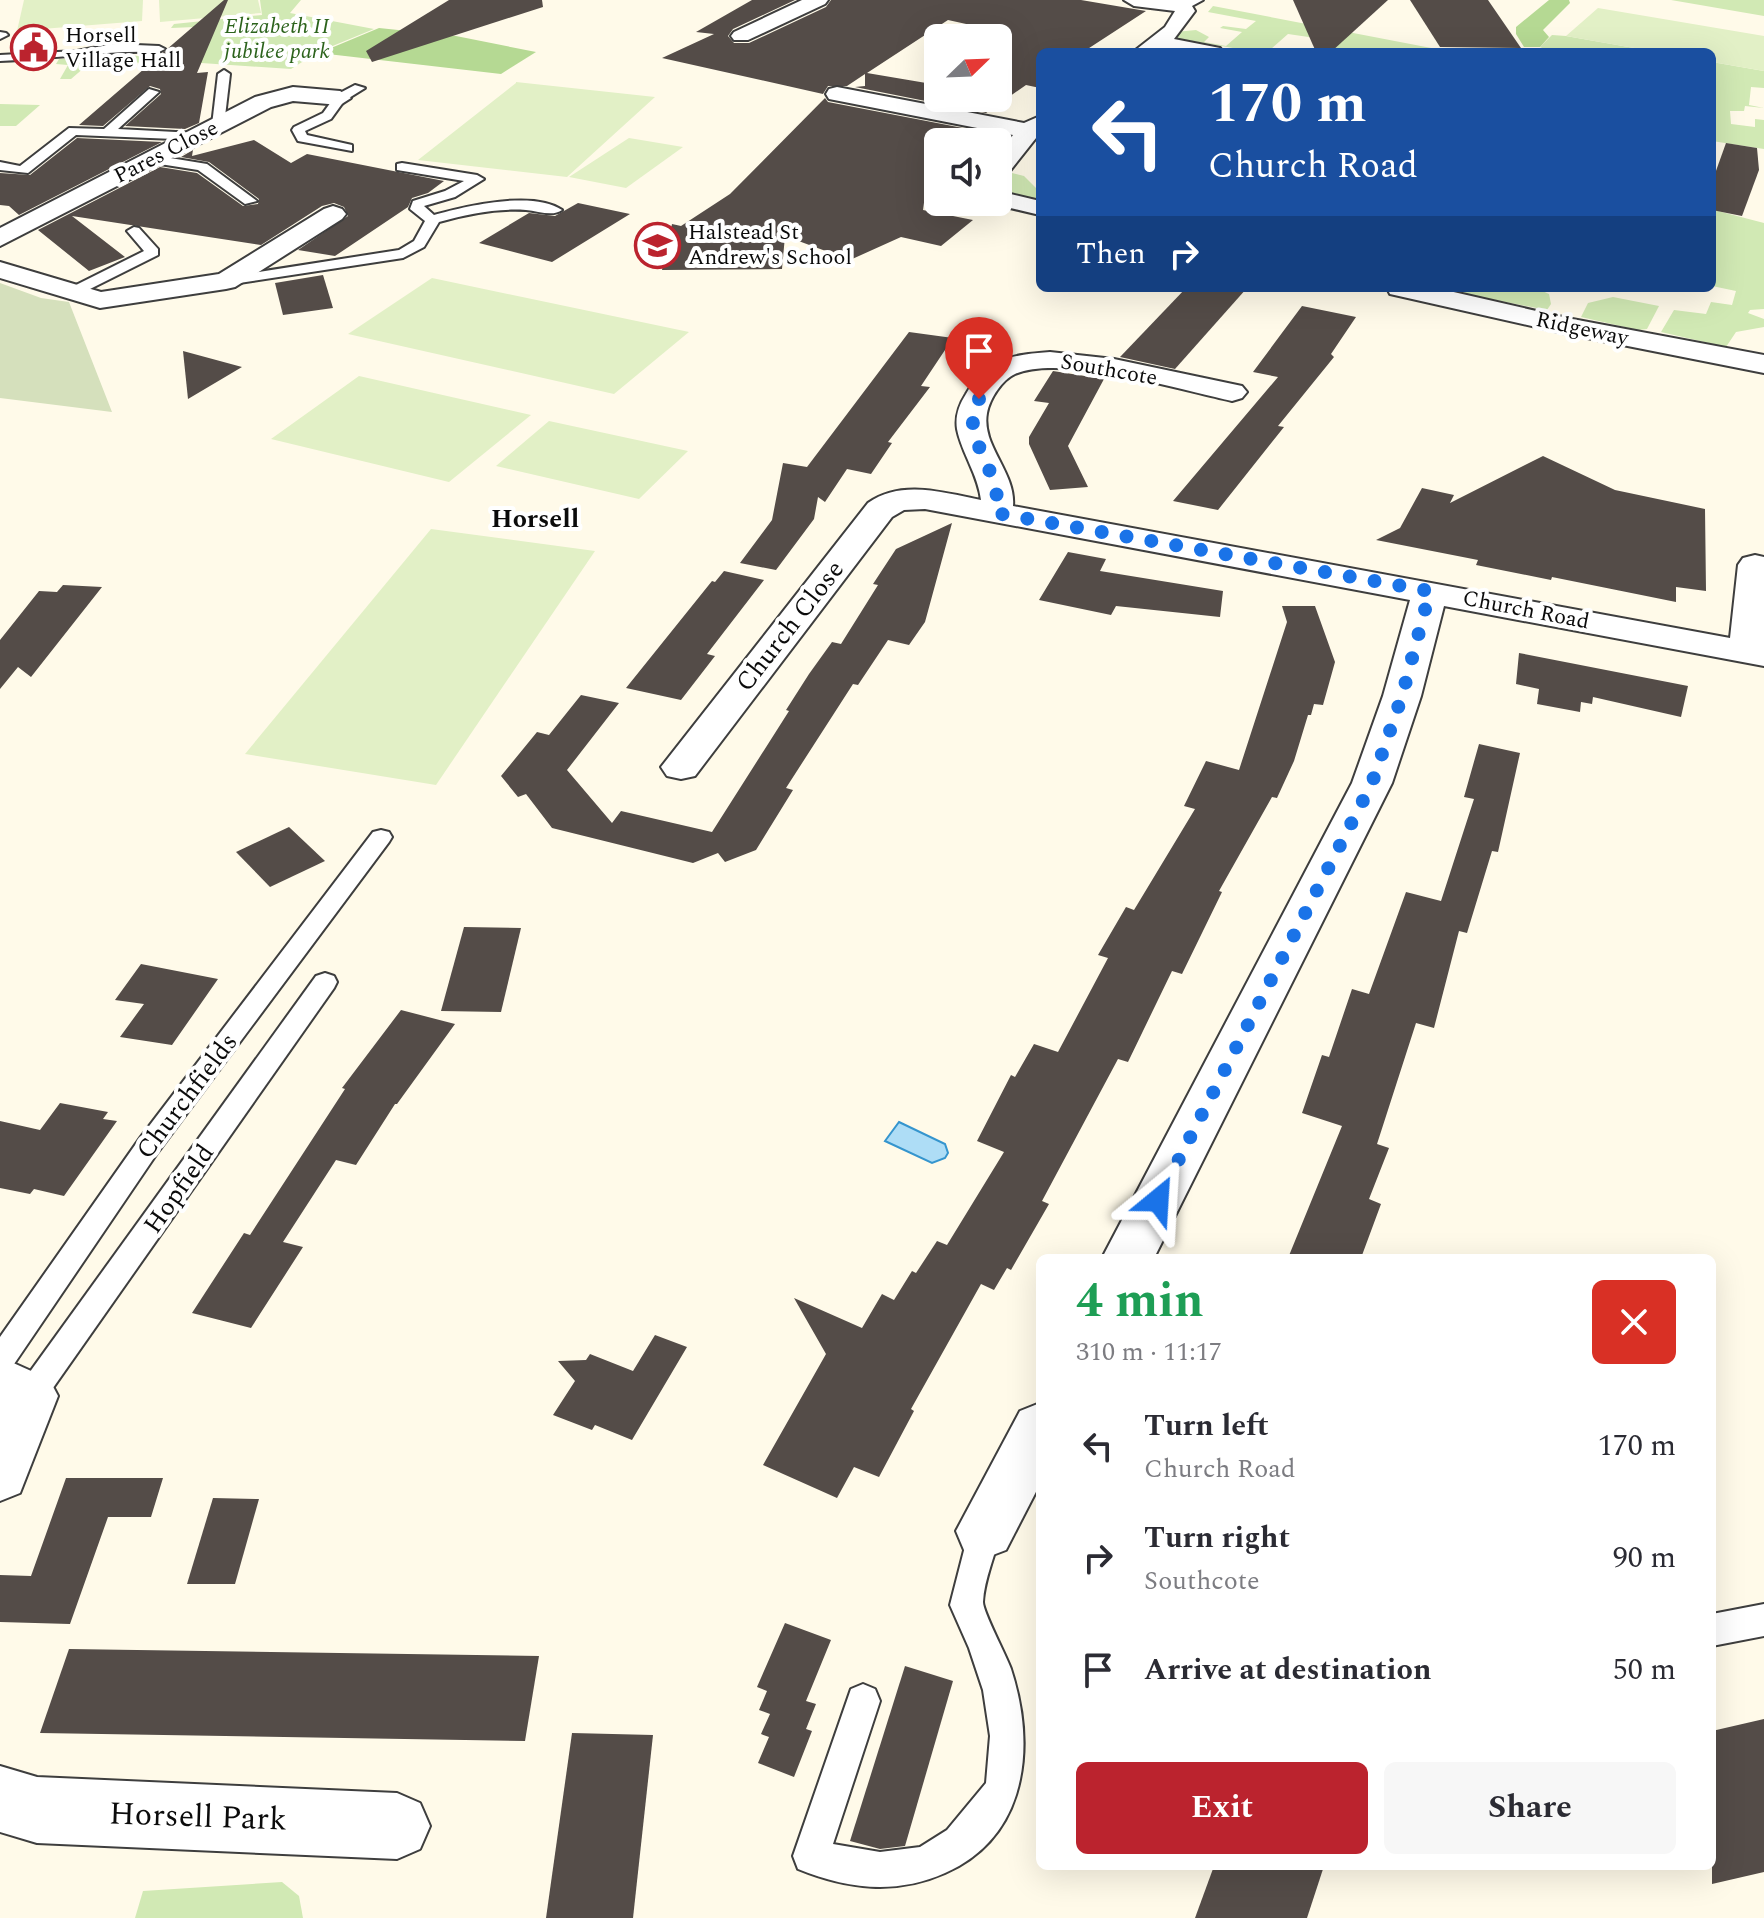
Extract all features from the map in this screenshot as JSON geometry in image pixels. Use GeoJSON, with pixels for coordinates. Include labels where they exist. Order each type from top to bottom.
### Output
{"type":"FeatureCollection","features":[{"type":"Feature","properties":{"kind":"street"},"geometry":{"type":"LineString","coordinates":[[741,36],[818,0]]}},
{"type":"Feature","properties":{"kind":"street"},"geometry":{"type":"LineString","coordinates":[[1134,0],[1187,2],[1172,31],[1150,47]]}},
{"type":"Feature","properties":{"kind":"street","name":"Pares Close"},"geometry":{"type":"LineString","coordinates":[[0,238],[280,96],[350,93]]}},
{"type":"Feature","properties":{"kind":"street"},"geometry":{"type":"LineString","coordinates":[[838,93],[1034,127],[1012,154]]}},
{"type":"Feature","properties":{"kind":"street"},"geometry":{"type":"LineString","coordinates":[[1012,201],[1036,207]]}},
{"type":"Feature","properties":{"kind":"street"},"geometry":{"type":"LineString","coordinates":[[0,270],[100,300],[226,281],[333,214]]}},
{"type":"Feature","properties":{"kind":"street","name":"Ridgeway"},"geometry":{"type":"LineString","coordinates":[[1418,292],[1581,329],[1764,364]]}},
{"type":"Feature","properties":{"kind":"street","name":"Southcote"},"geometry":{"type":"LineString","coordinates":[[996,513],[998,489],[972,428],[972,416],[995,375],[997,365],[1062,360],[1222,386]]}},
{"type":"Feature","properties":{"kind":"street","name":"Church Road"},"geometry":{"type":"LineString","coordinates":[[909,499],[925,499],[1755,653]]}},
{"type":"Feature","properties":{"kind":"street","name":"Church Close"},"geometry":{"type":"LineString","coordinates":[[683,753],[880,510],[893,502],[909,499]]}},
{"type":"Feature","properties":{"kind":"street"},"geometry":{"type":"LineString","coordinates":[[1749,564],[1755,653]]}},
{"type":"Feature","properties":{"kind":"street"},"geometry":{"type":"LineString","coordinates":[[1130,1254],[1372,783],[1402,696],[1430,591]]}},
{"type":"Feature","properties":{"kind":"street"},"geometry":{"type":"LineString","coordinates":[[0,1475],[10,1379]]}},
{"type":"Feature","properties":{"kind":"street"},"geometry":{"type":"LineString","coordinates":[[985,1531],[1036,1435]]}},
{"type":"Feature","properties":{"kind":"street","name":"Horsell Park"},"geometry":{"type":"LineString","coordinates":[[0,1799],[37,1810],[397,1826]]}},
{"type":"Feature","properties":{"kind":"lane"},"geometry":{"type":"LineString","coordinates":[[0,58],[77,54],[113,47],[159,49]]}},
{"type":"Feature","properties":{"kind":"lane"},"geometry":{"type":"LineString","coordinates":[[218,125],[224,74]]}},
{"type":"Feature","properties":{"kind":"lane"},"geometry":{"type":"LineString","coordinates":[[108,132],[153,92]]}},
{"type":"Feature","properties":{"kind":"lane"},"geometry":{"type":"LineString","coordinates":[[348,148],[312,142],[298,134],[298,130],[327,116],[350,93]]}},
{"type":"Feature","properties":{"kind":"lane"},"geometry":{"type":"LineString","coordinates":[[0,166],[23,170],[73,131],[195,137]]}},
{"type":"Feature","properties":{"kind":"lane"},"geometry":{"type":"LineString","coordinates":[[152,159],[202,167],[250,201]]}},
{"type":"Feature","properties":{"kind":"lane"},"geometry":{"type":"LineString","coordinates":[[402,167],[477,179],[462,189],[418,204],[417,209],[433,219],[482,207],[532,205],[555,210]]}},
{"type":"Feature","properties":{"kind":"lane"},"geometry":{"type":"LineString","coordinates":[[226,281],[403,254],[419,244],[433,219]]}},
{"type":"Feature","properties":{"kind":"lane"},"geometry":{"type":"LineString","coordinates":[[71,293],[153,252],[134,231]]}},
{"type":"Feature","properties":{"kind":"lane","name":"Churchfields"},"geometry":{"type":"LineString","coordinates":[[10,1379],[149,1145],[381,837]]}},
{"type":"Feature","properties":{"kind":"lane","name":"Hopfield"},"geometry":{"type":"LineString","coordinates":[[10,1379],[325,982]]}},
{"type":"Feature","properties":{"kind":"lane"},"geometry":{"type":"LineString","coordinates":[[863,1701],[811,1856],[843,1866],[904,1871],[936,1862],[966,1839],[987,1813],[1003,1785],[1006,1743],[1003,1700],[990,1652],[966,1605],[985,1531]]}},
{"type":"Feature","properties":{"kind":"lane"},"geometry":{"type":"LineString","coordinates":[[1716,1629],[1764,1620]]}},
{"type":"Feature","properties":{"kind":"green space"},"geometry":{"type":"Polygon","coordinates":[[[24,0],[143,0],[142,21],[17,31],[24,0]]]}},
{"type":"Feature","properties":{"kind":"green space"},"geometry":{"type":"Polygon","coordinates":[[[159,0],[258,0],[261,13],[160,22],[159,0]]]}},
{"type":"Feature","properties":{"kind":"green space","name":"Elizabeth II jubilee park"},"geometry":{"type":"Polygon","coordinates":[[[260,0],[301,0],[290,13],[374,29],[318,52],[291,69],[172,61],[195,27],[171,28],[174,24],[262,15],[260,0]]]}},
{"type":"Feature","properties":{"kind":"green space"},"geometry":{"type":"Polygon","coordinates":[[[1549,0],[1569,0],[1570,3],[1543,30],[1549,37],[1540,47],[1524,47],[1516,34],[1516,27],[1549,0]]]}},
{"type":"Feature","properties":{"kind":"green space"},"geometry":{"type":"Polygon","coordinates":[[[1671,0],[1764,0],[1764,16],[1671,0]]]}},
{"type":"Feature","properties":{"kind":"green space"},"geometry":{"type":"Polygon","coordinates":[[[1213,6],[1431,48],[1330,48],[1329,40],[1288,34],[1272,48],[1233,48],[1175,38],[1175,32],[1196,30],[1209,37],[1204,42],[1226,46],[1242,32],[1220,28],[1246,29],[1256,21],[1208,12],[1213,6]]]}},
{"type":"Feature","properties":{"kind":"green space"},"geometry":{"type":"Polygon","coordinates":[[[1598,8],[1764,36],[1764,71],[1716,63],[1716,48],[1634,48],[1566,36],[1598,8]]]}},
{"type":"Feature","properties":{"kind":"green space"},"geometry":{"type":"Polygon","coordinates":[[[379,28],[456,36],[536,52],[501,74],[319,53],[379,28]]]}},
{"type":"Feature","properties":{"kind":"green space"},"geometry":{"type":"Polygon","coordinates":[[[1552,35],[1634,48],[1542,48],[1540,47],[1552,35]]]}},
{"type":"Feature","properties":{"kind":"green space"},"geometry":{"type":"Polygon","coordinates":[[[124,54],[157,59],[152,63],[92,61],[71,79],[60,79],[68,65],[56,64],[59,59],[124,54]]]}},
{"type":"Feature","properties":{"kind":"green space"},"geometry":{"type":"Polygon","coordinates":[[[1716,63],[1764,71],[1764,88],[1751,87],[1749,105],[1764,108],[1745,106],[1744,111],[1730,111],[1731,124],[1755,127],[1755,119],[1764,120],[1764,149],[1716,142],[1716,63]]]}},
{"type":"Feature","properties":{"kind":"green space"},"geometry":{"type":"Polygon","coordinates":[[[516,83],[655,97],[567,177],[418,160],[516,83]]]}},
{"type":"Feature","properties":{"kind":"green space"},"geometry":{"type":"Polygon","coordinates":[[[0,104],[40,105],[16,126],[0,126],[0,104]]]}},
{"type":"Feature","properties":{"kind":"green space"},"geometry":{"type":"Polygon","coordinates":[[[629,138],[683,147],[626,188],[569,177],[629,138]]]}},
{"type":"Feature","properties":{"kind":"green space"},"geometry":{"type":"Polygon","coordinates":[[[1012,173],[1024,176],[1036,188],[1036,204],[1018,197],[1013,195],[1012,173]]]}},
{"type":"Feature","properties":{"kind":"green space"},"geometry":{"type":"Polygon","coordinates":[[[1716,211],[1764,223],[1764,309],[1750,310],[1748,313],[1764,319],[1764,327],[1736,332],[1726,347],[1661,332],[1674,310],[1706,314],[1711,302],[1732,305],[1736,291],[1716,287],[1716,211]]]}},
{"type":"Feature","properties":{"kind":"green space"},"geometry":{"type":"Polygon","coordinates":[[[432,278],[689,332],[614,394],[348,334],[432,278]]]}},
{"type":"Feature","properties":{"kind":"green space"},"geometry":{"type":"Polygon","coordinates":[[[0,283],[41,298],[69,302],[112,412],[0,398],[0,283]]]}},
{"type":"Feature","properties":{"kind":"green space"},"geometry":{"type":"Polygon","coordinates":[[[1455,292],[1545,292],[1549,294],[1551,304],[1547,310],[1455,292]]]}},
{"type":"Feature","properties":{"kind":"green space"},"geometry":{"type":"Polygon","coordinates":[[[1613,297],[1659,306],[1647,329],[1638,330],[1581,317],[1588,303],[1613,297]]]}},
{"type":"Feature","properties":{"kind":"green space"},"geometry":{"type":"Polygon","coordinates":[[[359,376],[531,415],[449,482],[271,439],[359,376]]]}},
{"type":"Feature","properties":{"kind":"green space"},"geometry":{"type":"Polygon","coordinates":[[[549,421],[688,451],[639,499],[496,466],[549,421]]]}},
{"type":"Feature","properties":{"kind":"green space"},"geometry":{"type":"Polygon","coordinates":[[[431,529],[595,551],[436,785],[245,754],[431,529]]]}},
{"type":"Feature","properties":{"kind":"green space"},"geometry":{"type":"Polygon","coordinates":[[[282,1882],[299,1896],[303,1918],[135,1918],[143,1891],[282,1882]]]}},
{"type":"Feature","properties":{"kind":"water"},"geometry":{"type":"Polygon","coordinates":[[[899,1122],[945,1144],[948,1153],[945,1158],[932,1163],[885,1141],[899,1122]]]}},
{"type":"Feature","properties":{"kind":"building"},"geometry":{"type":"Polygon","coordinates":[[[224,0],[228,0],[197,73],[208,72],[199,123],[185,129],[125,126],[161,94],[160,89],[150,86],[103,126],[79,125],[224,0]]]}},
{"type":"Feature","properties":{"kind":"building"},"geometry":{"type":"Polygon","coordinates":[[[449,0],[542,0],[543,7],[372,62],[366,51],[449,0]]]}},
{"type":"Feature","properties":{"kind":"building"},"geometry":{"type":"Polygon","coordinates":[[[752,0],[795,0],[733,29],[728,36],[734,43],[749,43],[826,7],[831,0],[1081,0],[1146,11],[1089,48],[1036,48],[1036,87],[1026,85],[1012,95],[1012,24],[966,24],[948,20],[942,24],[924,24],[924,36],[867,73],[924,83],[924,101],[855,87],[865,86],[865,74],[847,86],[828,86],[823,94],[662,58],[714,34],[696,32],[752,0]]]}},
{"type":"Feature","properties":{"kind":"building"},"geometry":{"type":"Polygon","coordinates":[[[1293,0],[1388,0],[1335,48],[1314,48],[1293,0]]]}},
{"type":"Feature","properties":{"kind":"building"},"geometry":{"type":"Polygon","coordinates":[[[1410,0],[1488,0],[1521,48],[1440,47],[1410,0]]]}},
{"type":"Feature","properties":{"kind":"building"},"geometry":{"type":"Polygon","coordinates":[[[825,98],[828,102],[963,128],[924,128],[923,210],[924,216],[973,220],[941,246],[901,237],[850,260],[785,236],[782,269],[662,270],[672,224],[681,226],[730,194],[825,98]]]}},
{"type":"Feature","properties":{"kind":"building"},"geometry":{"type":"Polygon","coordinates":[[[77,138],[162,142],[19,215],[9,206],[0,205],[0,173],[30,175],[77,138]]]}},
{"type":"Feature","properties":{"kind":"building"},"geometry":{"type":"Polygon","coordinates":[[[254,140],[291,163],[307,154],[444,181],[428,193],[412,198],[408,207],[335,256],[298,250],[348,216],[344,207],[334,203],[322,206],[261,245],[72,216],[125,257],[89,271],[38,230],[160,167],[197,173],[243,206],[258,204],[259,199],[209,162],[181,157],[193,150],[192,156],[254,140]]]}},
{"type":"Feature","properties":{"kind":"building"},"geometry":{"type":"Polygon","coordinates":[[[1726,143],[1757,148],[1759,170],[1742,216],[1716,211],[1716,171],[1726,143]]]}},
{"type":"Feature","properties":{"kind":"building"},"geometry":{"type":"Polygon","coordinates":[[[578,203],[630,214],[552,262],[479,243],[529,213],[555,216],[578,203]]]}},
{"type":"Feature","properties":{"kind":"building"},"geometry":{"type":"Polygon","coordinates":[[[323,275],[333,308],[283,315],[275,283],[323,275]]]}},
{"type":"Feature","properties":{"kind":"building"},"geometry":{"type":"Polygon","coordinates":[[[1182,292],[1243,292],[1175,369],[1120,357],[1182,292]]]}},
{"type":"Feature","properties":{"kind":"building"},"geometry":{"type":"Polygon","coordinates":[[[1302,306],[1356,317],[1331,354],[1334,357],[1278,426],[1284,427],[1218,510],[1173,501],[1278,377],[1253,372],[1302,306]]]}},
{"type":"Feature","properties":{"kind":"building"},"geometry":{"type":"Polygon","coordinates":[[[909,332],[953,338],[921,386],[930,387],[888,442],[892,443],[871,474],[847,469],[825,502],[818,497],[814,519],[776,570],[740,563],[772,520],[783,463],[807,467],[909,332]]]}},
{"type":"Feature","properties":{"kind":"building"},"geometry":{"type":"Polygon","coordinates":[[[183,351],[242,367],[188,399],[183,351]]]}},
{"type":"Feature","properties":{"kind":"building"},"geometry":{"type":"Polygon","coordinates":[[[1053,371],[1104,379],[1068,446],[1088,487],[1050,490],[1029,444],[1029,437],[1049,403],[1034,401],[1053,371]]]}},
{"type":"Feature","properties":{"kind":"building"},"geometry":{"type":"Polygon","coordinates":[[[1543,456],[1615,490],[1705,509],[1706,591],[1676,587],[1676,602],[1476,565],[1478,560],[1376,540],[1400,528],[1422,488],[1454,495],[1450,503],[1543,456]]]}},
{"type":"Feature","properties":{"kind":"building"},"geometry":{"type":"Polygon","coordinates":[[[952,523],[925,622],[909,645],[888,640],[858,685],[853,684],[786,788],[793,790],[756,850],[725,862],[718,853],[693,863],[552,828],[526,794],[518,797],[501,776],[537,732],[549,735],[581,695],[619,703],[567,770],[612,823],[621,811],[712,832],[809,674],[832,642],[841,644],[878,585],[873,584],[896,549],[952,523]]]}},
{"type":"Feature","properties":{"kind":"building"},"geometry":{"type":"Polygon","coordinates":[[[1068,552],[1106,559],[1100,571],[1223,591],[1220,617],[1116,606],[1111,615],[1039,600],[1068,552]]]}},
{"type":"Feature","properties":{"kind":"building"},"geometry":{"type":"Polygon","coordinates":[[[724,571],[764,580],[707,654],[715,656],[681,700],[626,688],[712,581],[715,582],[724,571]]]}},
{"type":"Feature","properties":{"kind":"building"},"geometry":{"type":"Polygon","coordinates":[[[63,585],[102,587],[31,677],[18,667],[0,689],[0,640],[39,591],[57,592],[63,585]]]}},
{"type":"Feature","properties":{"kind":"building"},"geometry":{"type":"Polygon","coordinates":[[[1282,606],[1315,606],[1335,662],[1323,705],[1314,704],[1277,798],[1272,797],[1219,891],[1222,892],[1182,974],[1172,971],[1128,1062],[1118,1059],[1042,1201],[1049,1204],[1011,1270],[1007,1268],[994,1290],[981,1284],[911,1409],[914,1411],[879,1477],[854,1467],[837,1498],[763,1465],[826,1354],[794,1298],[862,1328],[882,1294],[894,1300],[912,1271],[916,1273],[937,1241],[947,1245],[1004,1152],[977,1141],[1011,1075],[1015,1077],[1034,1044],[1058,1052],[1108,958],[1098,955],[1126,907],[1134,910],[1195,809],[1184,806],[1206,761],[1239,770],[1287,622],[1282,606]]]}},
{"type":"Feature","properties":{"kind":"building"},"geometry":{"type":"Polygon","coordinates":[[[1519,653],[1688,686],[1681,717],[1593,697],[1592,704],[1581,702],[1580,712],[1537,704],[1539,689],[1516,684],[1519,653]]]}},
{"type":"Feature","properties":{"kind":"building"},"geometry":{"type":"Polygon","coordinates":[[[1479,744],[1520,753],[1498,852],[1492,851],[1467,933],[1459,931],[1434,1028],[1416,1023],[1377,1144],[1389,1148],[1369,1199],[1381,1204],[1362,1254],[1290,1254],[1342,1126],[1302,1113],[1322,1055],[1329,1057],[1352,989],[1369,994],[1406,892],[1441,901],[1474,799],[1464,797],[1479,744]]]}},
{"type":"Feature","properties":{"kind":"building"},"geometry":{"type":"Polygon","coordinates":[[[289,827],[325,861],[270,887],[236,852],[289,827]]]}},
{"type":"Feature","properties":{"kind":"building"},"geometry":{"type":"Polygon","coordinates":[[[464,927],[521,928],[501,1012],[441,1011],[464,927]]]}},
{"type":"Feature","properties":{"kind":"building"},"geometry":{"type":"Polygon","coordinates":[[[141,964],[218,979],[172,1045],[120,1037],[144,1004],[115,1000],[141,964]]]}},
{"type":"Feature","properties":{"kind":"building"},"geometry":{"type":"Polygon","coordinates":[[[401,1010],[455,1024],[395,1104],[356,1165],[336,1160],[283,1242],[303,1247],[251,1328],[192,1313],[244,1233],[250,1235],[345,1089],[342,1088],[401,1010]]]}},
{"type":"Feature","properties":{"kind":"building"},"geometry":{"type":"Polygon","coordinates":[[[60,1103],[108,1112],[103,1119],[117,1121],[64,1196],[34,1189],[30,1194],[0,1188],[0,1121],[40,1130],[60,1103]]]}},
{"type":"Feature","properties":{"kind":"building"},"geometry":{"type":"Polygon","coordinates":[[[655,1335],[687,1347],[632,1440],[595,1425],[592,1430],[553,1415],[575,1381],[558,1361],[586,1360],[590,1354],[633,1371],[655,1335]]]}},
{"type":"Feature","properties":{"kind":"building"},"geometry":{"type":"Polygon","coordinates":[[[66,1478],[163,1478],[151,1517],[108,1517],[70,1624],[0,1622],[0,1575],[31,1576],[66,1478]]]}},
{"type":"Feature","properties":{"kind":"building"},"geometry":{"type":"Polygon","coordinates":[[[213,1498],[259,1499],[235,1584],[187,1584],[213,1498]]]}},
{"type":"Feature","properties":{"kind":"building"},"geometry":{"type":"Polygon","coordinates":[[[785,1623],[831,1640],[806,1701],[816,1704],[806,1729],[812,1731],[794,1777],[758,1763],[769,1737],[761,1734],[770,1714],[759,1710],[767,1691],[757,1687],[785,1623]]]}},
{"type":"Feature","properties":{"kind":"building"},"geometry":{"type":"Polygon","coordinates":[[[69,1649],[539,1656],[525,1741],[40,1733],[69,1649]]]}},
{"type":"Feature","properties":{"kind":"building"},"geometry":{"type":"Polygon","coordinates":[[[905,1666],[953,1681],[905,1846],[880,1849],[850,1841],[905,1666]]]}},
{"type":"Feature","properties":{"kind":"building"},"geometry":{"type":"Polygon","coordinates":[[[1764,1719],[1764,1872],[1712,1884],[1712,1870],[1716,1870],[1716,1730],[1764,1719]]]}},
{"type":"Feature","properties":{"kind":"building"},"geometry":{"type":"Polygon","coordinates":[[[572,1733],[653,1735],[633,1918],[546,1918],[572,1733]]]}},
{"type":"Feature","properties":{"kind":"building"},"geometry":{"type":"Polygon","coordinates":[[[1213,1870],[1323,1870],[1307,1918],[1195,1918],[1213,1870]]]}},
{"type":"Feature","properties":{"kind":"place","name":"Horsell Village Hall"},"geometry":{"type":"Point","coordinates":[34,48]}},
{"type":"Feature","properties":{"kind":"place","name":"Halstead St Andrew's School"},"geometry":{"type":"Point","coordinates":[657,245]}},
{"type":"Feature","properties":{"kind":"district","name":"Horsell"},"geometry":{"type":"Point","coordinates":[535,519]}},
{"type":"Feature","properties":{"kind":"route"},"geometry":{"type":"LineString","coordinates":[[979,399],[972,416],[972,428],[998,489],[1000,497],[996,513],[1430,591],[1402,696],[1372,783],[1158,1200]]}}]}
